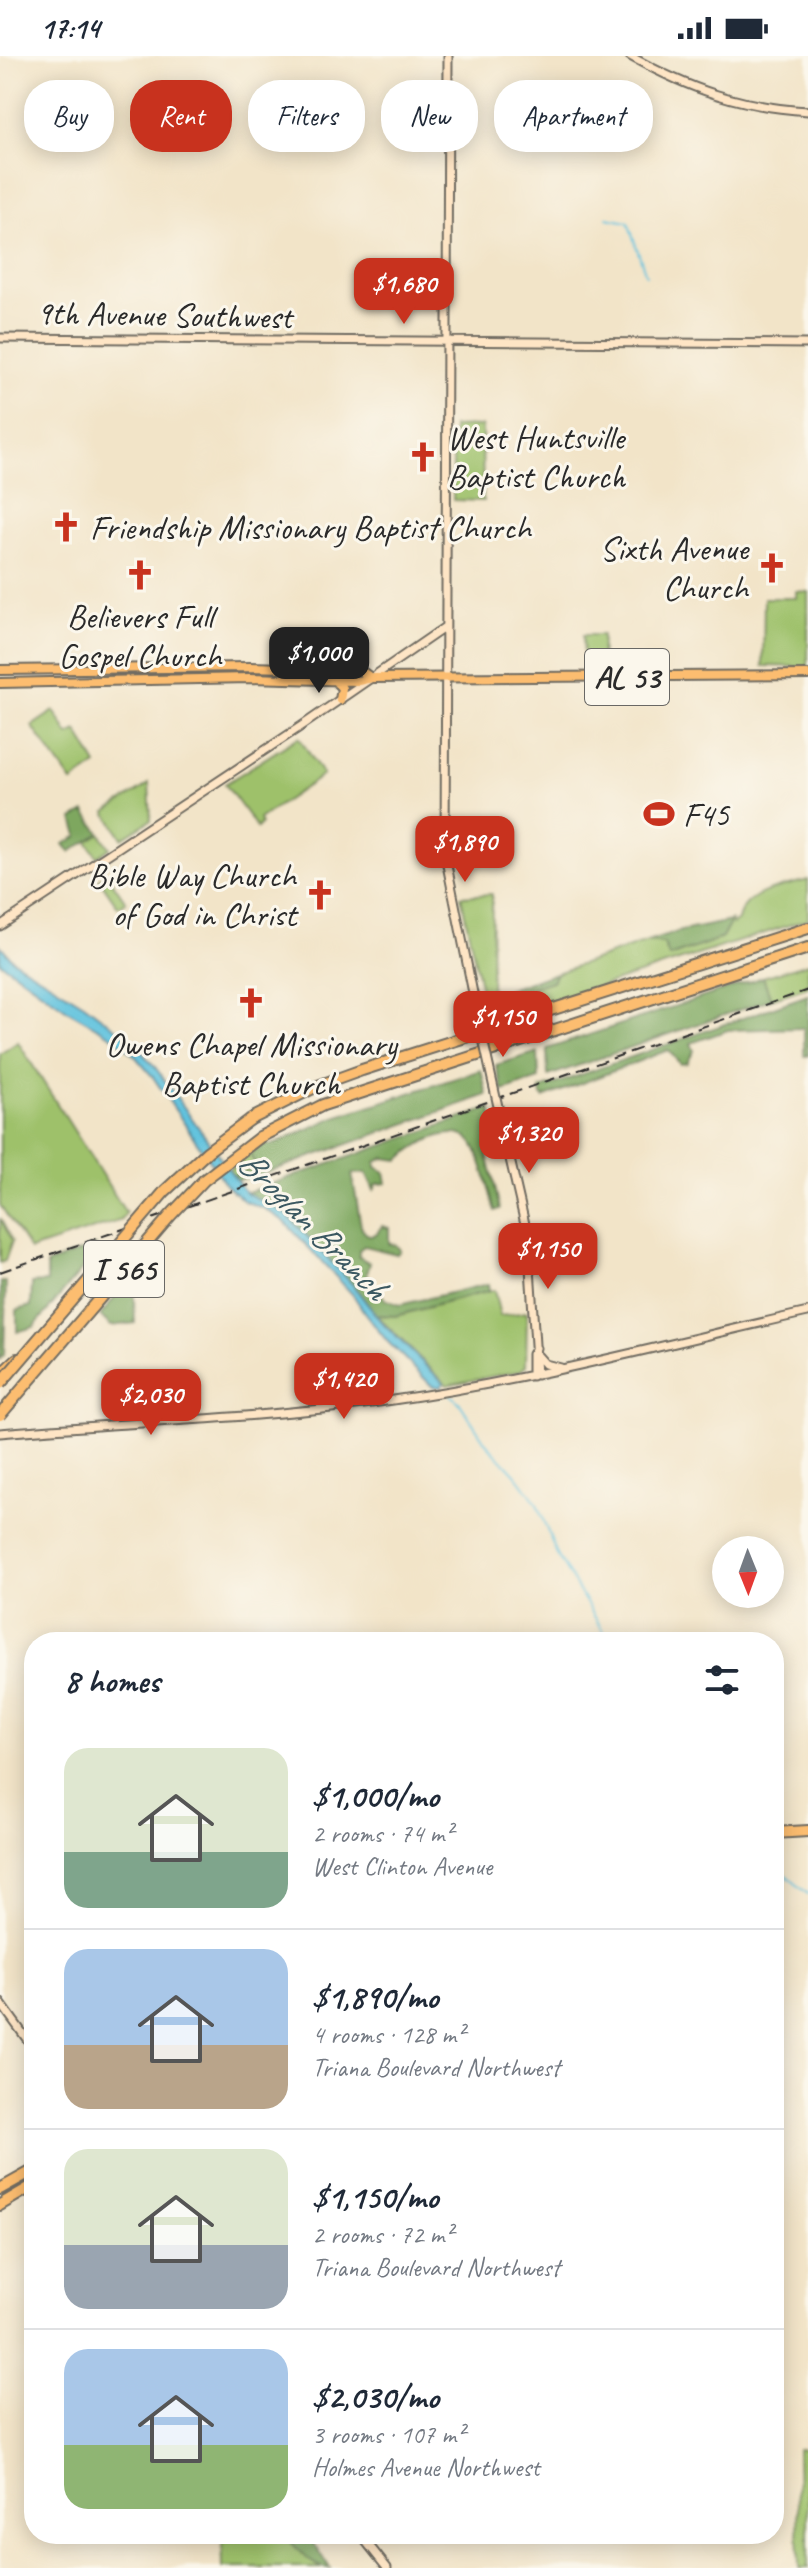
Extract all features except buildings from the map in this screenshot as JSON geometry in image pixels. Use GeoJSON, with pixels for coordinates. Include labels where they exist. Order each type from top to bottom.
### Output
{"type":"FeatureCollection","features":[{"type":"Feature","properties":{"kind":"highway","name":"I 565"},"geometry":{"type":"LineString","coordinates":[[0,1384],[165,1191],[208,1151],[251,1119],[284,1101],[350,1074],[803,930]]}},
{"type":"Feature","properties":{"kind":"highway","name":"I 565"},"geometry":{"type":"LineString","coordinates":[[0,1415],[170,1216],[204,1180],[260,1137],[323,1105],[808,948]]}},
{"type":"Feature","properties":{"kind":"highway"},"geometry":{"type":"LineString","coordinates":[[0,1375],[36,1341]]}},
{"type":"Feature","properties":{"kind":"highway"},"geometry":{"type":"LineString","coordinates":[[784,1832],[808,1831]]}},
{"type":"Feature","properties":{"kind":"highway"},"geometry":{"type":"LineString","coordinates":[[0,2189],[24,2176]]}},
{"type":"Feature","properties":{"kind":"highway"},"geometry":{"type":"LineString","coordinates":[[0,2205],[24,2191]]}},
{"type":"Feature","properties":{"kind":"main road","name":"AL 53"},"geometry":{"type":"LineString","coordinates":[[0,670],[264,667],[360,670],[372,678]]}},
{"type":"Feature","properties":{"kind":"main road","name":"AL 53"},"geometry":{"type":"LineString","coordinates":[[0,683],[808,675]]}},
{"type":"Feature","properties":{"kind":"main road"},"geometry":{"type":"LineString","coordinates":[[334,679],[342,688],[340,700]]}},
{"type":"Feature","properties":{"kind":"street"},"geometry":{"type":"LineString","coordinates":[[448,56],[445,855],[528,1237],[537,1351],[545,1364],[564,1368]]}},
{"type":"Feature","properties":{"kind":"street"},"geometry":{"type":"LineString","coordinates":[[630,56],[669,78],[730,99],[759,107],[808,111]]}},
{"type":"Feature","properties":{"kind":"street","name":"9th Avenue Southwest"},"geometry":{"type":"LineString","coordinates":[[0,338],[808,344]]}},
{"type":"Feature","properties":{"kind":"street"},"geometry":{"type":"LineString","coordinates":[[0,926],[445,627]]}},
{"type":"Feature","properties":{"kind":"street"},"geometry":{"type":"LineString","coordinates":[[0,1433],[279,1413],[427,1394],[535,1375],[808,1312]]}},
{"type":"Feature","properties":{"kind":"street"},"geometry":{"type":"LineString","coordinates":[[535,1375],[532,1354],[537,1351]]}},
{"type":"Feature","properties":{"kind":"street"},"geometry":{"type":"LineString","coordinates":[[0,2002],[24,2035]]}},
{"type":"Feature","properties":{"kind":"street"},"geometry":{"type":"LineString","coordinates":[[368,2544],[387,2568]]}},
{"type":"Feature","properties":{"kind":"green space"},"geometry":{"type":"Polygon","coordinates":[[[482,426],[483,501],[453,500],[453,427],[482,426]]]}},
{"type":"Feature","properties":{"kind":"green space"},"geometry":{"type":"Polygon","coordinates":[[[796,591],[808,592],[808,667],[763,666],[764,598],[796,598],[796,591]]]}},
{"type":"Feature","properties":{"kind":"green space"},"geometry":{"type":"Polygon","coordinates":[[[583,635],[602,635],[601,668],[584,669],[583,635]]]}},
{"type":"Feature","properties":{"kind":"green space"},"geometry":{"type":"Polygon","coordinates":[[[54,711],[69,735],[77,731],[97,765],[72,782],[32,726],[54,711]]]}},
{"type":"Feature","properties":{"kind":"green space"},"geometry":{"type":"Polygon","coordinates":[[[299,737],[323,775],[259,819],[261,824],[257,828],[225,784],[299,737]]]}},
{"type":"Feature","properties":{"kind":"green space"},"geometry":{"type":"Polygon","coordinates":[[[149,784],[151,820],[122,838],[106,812],[149,784]]]}},
{"type":"Feature","properties":{"kind":"green space"},"geometry":{"type":"Polygon","coordinates":[[[85,812],[100,833],[70,852],[64,844],[78,836],[73,819],[85,812]]]}},
{"type":"Feature","properties":{"kind":"green space"},"geometry":{"type":"Polygon","coordinates":[[[100,833],[110,848],[97,857],[87,841],[100,833]]]}},
{"type":"Feature","properties":{"kind":"green space"},"geometry":{"type":"Polygon","coordinates":[[[107,874],[126,902],[118,907],[99,879],[107,874]]]}},
{"type":"Feature","properties":{"kind":"green space"},"geometry":{"type":"Polygon","coordinates":[[[808,880],[808,919],[488,1023],[461,896],[492,894],[491,999],[552,981],[556,973],[647,942],[664,943],[670,957],[722,938],[731,921],[733,924],[738,920],[748,902],[756,896],[808,880]]]}},
{"type":"Feature","properties":{"kind":"green space"},"geometry":{"type":"Polygon","coordinates":[[[731,921],[722,938],[669,957],[664,944],[647,942],[681,931],[731,921]]]}},
{"type":"Feature","properties":{"kind":"green space"},"geometry":{"type":"Polygon","coordinates":[[[808,963],[808,987],[771,999],[763,977],[808,963]]]}},
{"type":"Feature","properties":{"kind":"green space"},"geometry":{"type":"Polygon","coordinates":[[[556,973],[552,981],[491,1000],[491,995],[556,973]]]}},
{"type":"Feature","properties":{"kind":"green space"},"geometry":{"type":"Polygon","coordinates":[[[763,977],[771,999],[548,1076],[547,1049],[763,977]]]}},
{"type":"Feature","properties":{"kind":"green space"},"geometry":{"type":"Polygon","coordinates":[[[808,995],[808,1056],[804,1056],[804,1028],[728,1030],[691,1043],[694,1051],[687,1063],[680,1064],[668,1050],[543,1098],[540,1089],[808,995]]]}},
{"type":"Feature","properties":{"kind":"green space"},"geometry":{"type":"Polygon","coordinates":[[[18,1042],[126,1213],[122,1220],[30,1250],[0,1205],[0,1054],[18,1042]]]}},
{"type":"Feature","properties":{"kind":"green space"},"geometry":{"type":"Polygon","coordinates":[[[538,1052],[539,1079],[503,1091],[496,1065],[538,1052]]]}},
{"type":"Feature","properties":{"kind":"green space"},"geometry":{"type":"Polygon","coordinates":[[[481,1070],[487,1095],[254,1177],[236,1180],[233,1176],[254,1168],[256,1164],[249,1154],[264,1144],[272,1145],[335,1117],[481,1070]]]}},
{"type":"Feature","properties":{"kind":"green space"},"geometry":{"type":"Polygon","coordinates":[[[491,1108],[499,1150],[487,1153],[500,1209],[495,1211],[476,1149],[460,1135],[438,1136],[399,1160],[384,1158],[376,1162],[376,1167],[385,1172],[387,1183],[377,1184],[374,1190],[366,1173],[352,1174],[361,1226],[365,1233],[371,1236],[382,1226],[389,1228],[389,1244],[396,1245],[400,1250],[397,1254],[364,1246],[359,1250],[359,1257],[370,1263],[367,1274],[385,1299],[399,1305],[488,1284],[489,1291],[395,1316],[376,1315],[351,1283],[286,1214],[245,1193],[491,1108]]]}},
{"type":"Feature","properties":{"kind":"green space"},"geometry":{"type":"Polygon","coordinates":[[[249,1154],[256,1165],[254,1168],[233,1176],[228,1170],[249,1154]]]}},
{"type":"Feature","properties":{"kind":"green space"},"geometry":{"type":"Polygon","coordinates":[[[0,1218],[12,1241],[5,1261],[0,1263],[0,1218]]]}},
{"type":"Feature","properties":{"kind":"green space"},"geometry":{"type":"Polygon","coordinates":[[[96,1246],[99,1249],[34,1327],[17,1332],[17,1310],[31,1306],[32,1283],[47,1282],[47,1264],[96,1246]]]}},
{"type":"Feature","properties":{"kind":"green space"},"geometry":{"type":"Polygon","coordinates":[[[133,1275],[135,1323],[111,1326],[100,1316],[133,1275]]]}},
{"type":"Feature","properties":{"kind":"green space"},"geometry":{"type":"Polygon","coordinates":[[[1,1282],[6,1282],[4,1355],[0,1359],[1,1282]]]}},
{"type":"Feature","properties":{"kind":"green space"},"geometry":{"type":"Polygon","coordinates":[[[494,1290],[500,1316],[527,1312],[526,1366],[520,1371],[447,1385],[376,1315],[395,1316],[494,1290]]]}},
{"type":"Feature","properties":{"kind":"green space"},"geometry":{"type":"Polygon","coordinates":[[[797,2449],[808,2449],[808,2568],[799,2568],[797,2449]]]}},
{"type":"Feature","properties":{"kind":"green space"},"geometry":{"type":"Polygon","coordinates":[[[222,2544],[294,2544],[320,2568],[223,2568],[222,2544]]]}},
{"type":"Feature","properties":{"kind":"green space"},"geometry":{"type":"Polygon","coordinates":[[[293,2544],[314,2544],[330,2568],[318,2566],[293,2544]]]}},
{"type":"Feature","properties":{"kind":"water"},"geometry":{"type":"Polygon","coordinates":[[[0,945],[13,960],[84,1004],[131,1040],[155,1067],[245,1192],[286,1214],[351,1283],[382,1323],[444,1383],[440,1387],[432,1386],[387,1341],[354,1296],[284,1221],[244,1201],[225,1184],[153,1077],[135,1056],[112,1036],[70,1012],[0,962],[0,945]]]}},
{"type":"Feature","properties":{"kind":"waterway"},"geometry":{"type":"LineString","coordinates":[[607,218],[628,222],[646,275]]}},
{"type":"Feature","properties":{"kind":"waterway","name":"Broglan Branch"},"geometry":{"type":"LineString","coordinates":[[449,1394],[459,1402],[486,1443],[536,1502],[557,1555],[604,1632]]}},
{"type":"Feature","properties":{"kind":"waterway","name":"Broglan Branch"},"geometry":{"type":"LineString","coordinates":[[784,1874],[808,1894]]}},
{"type":"Feature","properties":{"kind":"railway"},"geometry":{"type":"LineString","coordinates":[[0,1272],[808,990]]}},
{"type":"Feature","properties":{"kind":"place","name":"West Huntsville Baptist Church"},"geometry":{"type":"Point","coordinates":[423,457]}},
{"type":"Feature","properties":{"kind":"place","name":"Friendship Missionary Baptist Church"},"geometry":{"type":"Point","coordinates":[66,527]}},
{"type":"Feature","properties":{"kind":"place","name":"Sixth Avenue Church"},"geometry":{"type":"Point","coordinates":[772,568]}},
{"type":"Feature","properties":{"kind":"place","name":"Believers Full Gospel Church"},"geometry":{"type":"Point","coordinates":[140,575]}},
{"type":"Feature","properties":{"kind":"place","name":"F45"},"geometry":{"type":"Point","coordinates":[659,814]}},
{"type":"Feature","properties":{"kind":"place","name":"Bible Way Church of God in Christ"},"geometry":{"type":"Point","coordinates":[320,895]}},
{"type":"Feature","properties":{"kind":"place","name":"Owens Chapel Missionary Baptist Church"},"geometry":{"type":"Point","coordinates":[251,1003]}}]}
